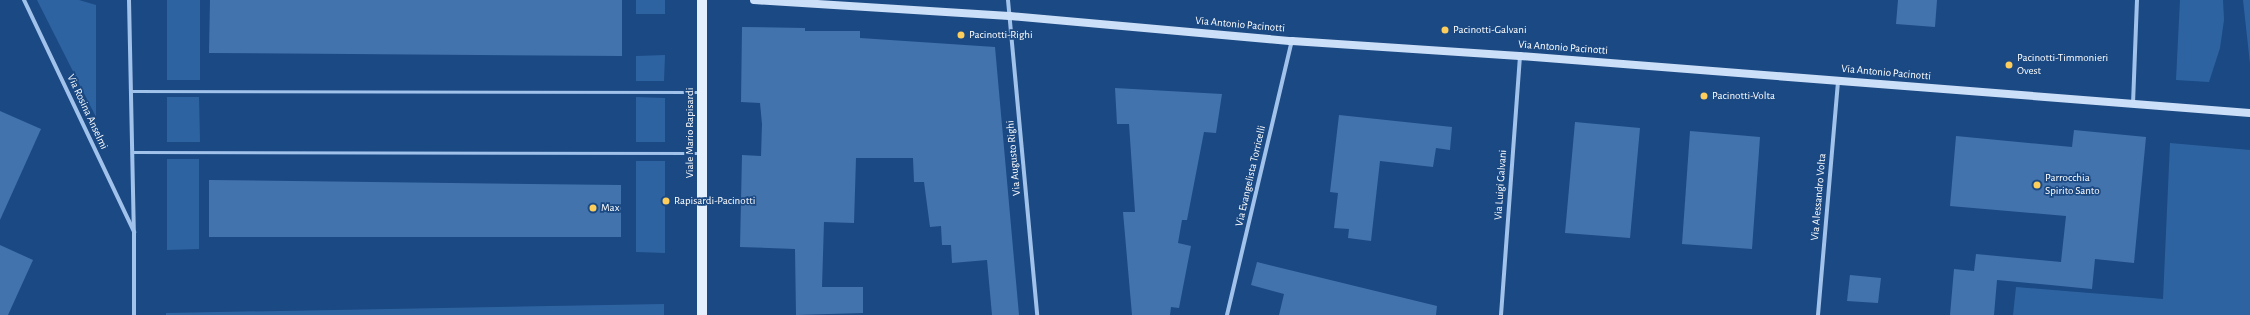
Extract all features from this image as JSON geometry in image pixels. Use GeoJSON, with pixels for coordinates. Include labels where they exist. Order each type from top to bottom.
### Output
{"type":"FeatureCollection","features":[{"type":"Feature","properties":{"kind":"main road","name":"Viale Mario Rapisardi"},"geometry":{"type":"LineString","coordinates":[[702,0],[702,315]]}},
{"type":"Feature","properties":{"kind":"main road","name":"Via Antonio Pacinotti"},"geometry":{"type":"LineString","coordinates":[[754,0],[1010,16],[1292,41],[1520,56],[2250,113]]}},
{"type":"Feature","properties":{"kind":"street","name":"Via Rosina Anselmi"},"geometry":{"type":"LineString","coordinates":[[24,0],[134,232]]}},
{"type":"Feature","properties":{"kind":"street","name":"Via Rosina Anselmi"},"geometry":{"type":"LineString","coordinates":[[129,0],[134,232],[134,315]]}},
{"type":"Feature","properties":{"kind":"street","name":"Via Augusto Righi"},"geometry":{"type":"LineString","coordinates":[[1008,0],[1037,315]]}},
{"type":"Feature","properties":{"kind":"street"},"geometry":{"type":"LineString","coordinates":[[2133,104],[2137,0]]}},
{"type":"Feature","properties":{"kind":"street","name":"Via Evangelista Torricelli"},"geometry":{"type":"LineString","coordinates":[[1227,315],[1292,41]]}},
{"type":"Feature","properties":{"kind":"street","name":"Via Luigi Galvani"},"geometry":{"type":"LineString","coordinates":[[1501,315],[1520,56]]}},
{"type":"Feature","properties":{"kind":"street","name":"Via Alessandro Volta"},"geometry":{"type":"LineString","coordinates":[[1818,315],[1838,81]]}},
{"type":"Feature","properties":{"kind":"lane"},"geometry":{"type":"LineString","coordinates":[[131,91],[702,92]]}},
{"type":"Feature","properties":{"kind":"lane"},"geometry":{"type":"LineString","coordinates":[[132,152],[702,153]]}},
{"type":"Feature","properties":{"kind":"shaded area"},"geometry":{"type":"Polygon","coordinates":[[[37,0],[79,0],[96,5],[96,117],[37,0]]]}},
{"type":"Feature","properties":{"kind":"shaded area"},"geometry":{"type":"Polygon","coordinates":[[[167,0],[200,0],[200,80],[167,80],[167,0]]]}},
{"type":"Feature","properties":{"kind":"shaded area"},"geometry":{"type":"Polygon","coordinates":[[[636,0],[665,0],[665,14],[636,14],[636,0]]]}},
{"type":"Feature","properties":{"kind":"shaded area"},"geometry":{"type":"Polygon","coordinates":[[[2180,0],[2223,0],[2224,20],[2220,48],[2209,82],[2176,80],[2180,0]]]}},
{"type":"Feature","properties":{"kind":"shaded area"},"geometry":{"type":"Polygon","coordinates":[[[2243,0],[2250,0],[2250,64],[2243,0]]]}},
{"type":"Feature","properties":{"kind":"shaded area"},"geometry":{"type":"Polygon","coordinates":[[[665,55],[664,81],[636,81],[636,56],[665,55]]]}},
{"type":"Feature","properties":{"kind":"shaded area"},"geometry":{"type":"Polygon","coordinates":[[[167,97],[199,97],[200,142],[167,142],[167,97]]]}},
{"type":"Feature","properties":{"kind":"shaded area"},"geometry":{"type":"Polygon","coordinates":[[[636,97],[665,98],[665,142],[636,142],[636,97]]]}},
{"type":"Feature","properties":{"kind":"shaded area"},"geometry":{"type":"Polygon","coordinates":[[[2170,143],[2250,150],[2250,315],[2013,315],[2016,287],[2163,299],[2170,143]]]}},
{"type":"Feature","properties":{"kind":"shaded area"},"geometry":{"type":"Polygon","coordinates":[[[167,159],[199,159],[199,249],[167,250],[167,159]]]}},
{"type":"Feature","properties":{"kind":"shaded area"},"geometry":{"type":"Polygon","coordinates":[[[636,161],[665,161],[665,253],[636,252],[636,161]]]}},
{"type":"Feature","properties":{"kind":"shaded area"},"geometry":{"type":"Polygon","coordinates":[[[664,304],[664,315],[166,315],[166,313],[664,304]]]}},
{"type":"Feature","properties":{"kind":"building"},"geometry":{"type":"Polygon","coordinates":[[[210,0],[622,0],[622,56],[209,53],[210,0]]]}},
{"type":"Feature","properties":{"kind":"building"},"geometry":{"type":"Polygon","coordinates":[[[1898,0],[1937,0],[1935,27],[1896,24],[1898,0]]]}},
{"type":"Feature","properties":{"kind":"building"},"geometry":{"type":"Polygon","coordinates":[[[742,27],[805,28],[805,31],[860,31],[860,38],[995,47],[1019,315],[992,315],[987,260],[952,263],[951,245],[942,245],[941,226],[930,227],[924,182],[914,182],[913,158],[856,158],[854,223],[824,222],[822,287],[863,287],[863,313],[796,315],[795,249],[740,247],[742,155],[761,156],[762,124],[760,103],[741,102],[742,27]]]}},
{"type":"Feature","properties":{"kind":"building"},"geometry":{"type":"Polygon","coordinates":[[[1115,88],[1222,94],[1216,133],[1204,132],[1187,220],[1182,220],[1178,243],[1191,246],[1179,308],[1171,307],[1170,315],[1132,315],[1123,212],[1135,212],[1129,124],[1117,124],[1115,88]]]}},
{"type":"Feature","properties":{"kind":"building"},"geometry":{"type":"Polygon","coordinates":[[[0,111],[41,129],[0,220],[0,111]]]}},
{"type":"Feature","properties":{"kind":"building"},"geometry":{"type":"Polygon","coordinates":[[[1339,115],[1452,127],[1450,150],[1436,148],[1433,167],[1380,161],[1371,241],[1348,238],[1349,229],[1334,228],[1338,193],[1330,192],[1339,115]]]}},
{"type":"Feature","properties":{"kind":"building"},"geometry":{"type":"Polygon","coordinates":[[[1575,122],[1640,128],[1630,238],[1565,233],[1575,122]]]}},
{"type":"Feature","properties":{"kind":"building"},"geometry":{"type":"Polygon","coordinates":[[[2074,130],[2146,137],[2134,263],[2095,259],[2092,289],[1997,280],[1994,315],[1950,315],[1954,269],[1974,271],[1976,254],[2061,262],[2066,216],[1950,206],[1956,136],[2072,147],[2074,130]]]}},
{"type":"Feature","properties":{"kind":"building"},"geometry":{"type":"Polygon","coordinates":[[[1690,131],[1760,137],[1752,249],[1682,244],[1690,131]]]}},
{"type":"Feature","properties":{"kind":"building"},"geometry":{"type":"Polygon","coordinates":[[[209,180],[621,185],[621,237],[209,237],[209,180]]]}},
{"type":"Feature","properties":{"kind":"building"},"geometry":{"type":"Polygon","coordinates":[[[0,245],[33,260],[8,315],[0,315],[0,245]]]}},
{"type":"Feature","properties":{"kind":"building"},"geometry":{"type":"Polygon","coordinates":[[[1257,262],[1437,306],[1436,315],[1279,315],[1284,294],[1251,285],[1257,262]]]}},
{"type":"Feature","properties":{"kind":"building"},"geometry":{"type":"Polygon","coordinates":[[[1850,275],[1881,278],[1878,303],[1847,301],[1850,275]]]}},
{"type":"Feature","properties":{"kind":"place","name":"Pacinotti-Galvani"},"geometry":{"type":"Point","coordinates":[1445,30]}},
{"type":"Feature","properties":{"kind":"place","name":"Pacinotti-Righi"},"geometry":{"type":"Point","coordinates":[961,35]}},
{"type":"Feature","properties":{"kind":"place","name":"Pacinotti-Timmonieri Ovest"},"geometry":{"type":"Point","coordinates":[2009,65]}},
{"type":"Feature","properties":{"kind":"place","name":"Pacinotti-Volta"},"geometry":{"type":"Point","coordinates":[1704,96]}},
{"type":"Feature","properties":{"kind":"place","name":"Parrocchia Spirito Santo"},"geometry":{"type":"Point","coordinates":[2037,185]}},
{"type":"Feature","properties":{"kind":"place","name":"Rapisardi-Pacinotti"},"geometry":{"type":"Point","coordinates":[666,201]}},
{"type":"Feature","properties":{"kind":"place","name":"Max"},"geometry":{"type":"Point","coordinates":[593,208]}}]}
